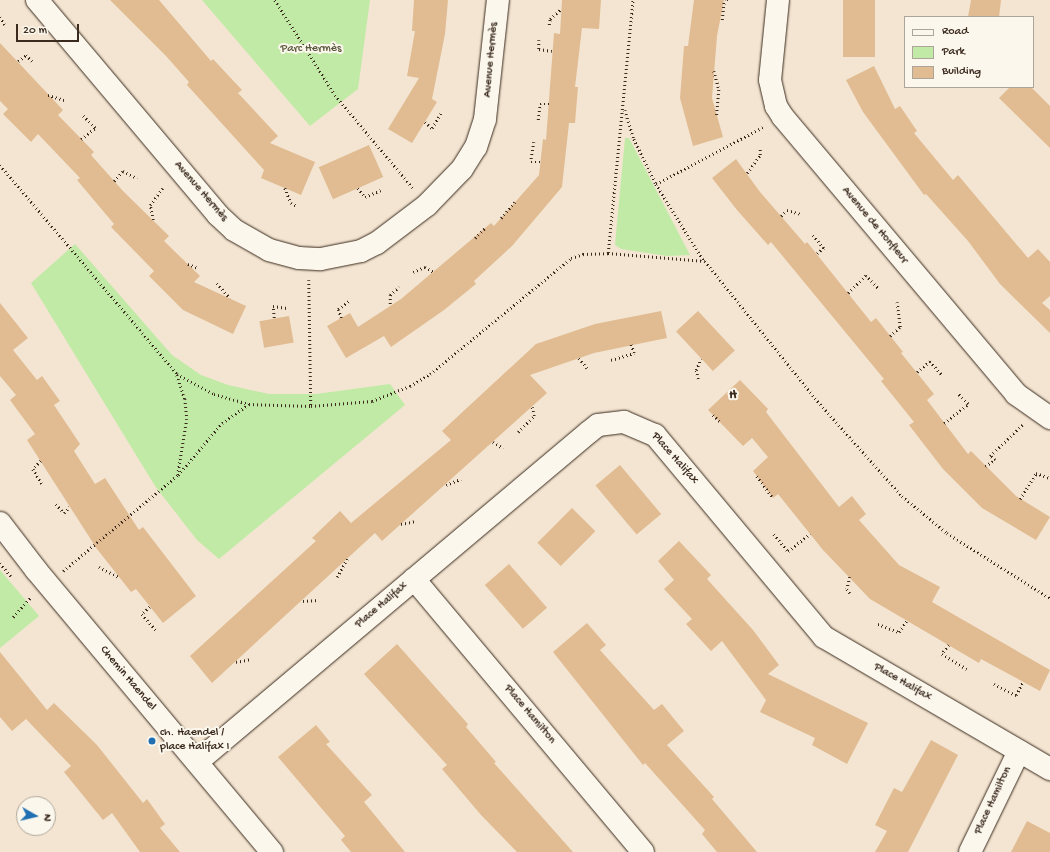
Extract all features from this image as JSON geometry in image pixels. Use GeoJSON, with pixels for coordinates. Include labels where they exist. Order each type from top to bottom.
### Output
{"type":"FeatureCollection","features":[{"type":"Feature","properties":{"kind":"street","name":"Avenue Hermès"},"geometry":{"type":"LineString","coordinates":[[37,0],[218,216],[250,242],[273,251],[321,259],[362,251],[377,243],[427,205],[462,170],[476,147],[485,119],[498,0]]}},
{"type":"Feature","properties":{"kind":"street","name":"Avenue de Honfleur"},"geometry":{"type":"LineString","coordinates":[[778,0],[770,80],[776,106],[783,117],[1016,394],[1043,414]]}},
{"type":"Feature","properties":{"kind":"street","name":"Place Halifax"},"geometry":{"type":"LineString","coordinates":[[197,762],[589,432],[610,422],[627,422],[655,435],[824,637],[1050,769]]}},
{"type":"Feature","properties":{"kind":"street","name":"Chemin Haendel"},"geometry":{"type":"LineString","coordinates":[[0,523],[32,566],[272,852]]}},
{"type":"Feature","properties":{"kind":"street","name":"Place Hamilton"},"geometry":{"type":"LineString","coordinates":[[414,579],[643,852]]}},
{"type":"Feature","properties":{"kind":"street","name":"Place Hamilton"},"geometry":{"type":"LineString","coordinates":[[970,852],[1019,751]]}},
{"type":"Feature","properties":{"kind":"path"},"geometry":{"type":"LineString","coordinates":[[275,0],[335,96],[419,195]]}},
{"type":"Feature","properties":{"kind":"path"},"geometry":{"type":"LineString","coordinates":[[608,253],[624,106],[633,0]]}},
{"type":"Feature","properties":{"kind":"path"},"geometry":{"type":"LineString","coordinates":[[722,20],[726,0]]}},
{"type":"Feature","properties":{"kind":"path"},"geometry":{"type":"LineString","coordinates":[[549,25],[550,19],[561,9]]}},
{"type":"Feature","properties":{"kind":"path"},"geometry":{"type":"LineString","coordinates":[[0,17],[4,25]]}},
{"type":"Feature","properties":{"kind":"path"},"geometry":{"type":"LineString","coordinates":[[539,40],[539,49],[552,51]]}},
{"type":"Feature","properties":{"kind":"path"},"geometry":{"type":"LineString","coordinates":[[18,61],[26,55],[33,62]]}},
{"type":"Feature","properties":{"kind":"path"},"geometry":{"type":"LineString","coordinates":[[714,71],[719,90],[717,115]]}},
{"type":"Feature","properties":{"kind":"path"},"geometry":{"type":"LineString","coordinates":[[48,95],[64,100]]}},
{"type":"Feature","properties":{"kind":"path"},"geometry":{"type":"LineString","coordinates":[[538,120],[540,104],[549,104]]}},
{"type":"Feature","properties":{"kind":"path"},"geometry":{"type":"LineString","coordinates":[[624,106],[634,138],[656,184],[704,261],[815,398],[902,496],[947,533],[1050,598]]}},
{"type":"Feature","properties":{"kind":"path"},"geometry":{"type":"LineString","coordinates":[[425,122],[432,128],[441,113]]}},
{"type":"Feature","properties":{"kind":"path"},"geometry":{"type":"LineString","coordinates":[[81,139],[95,128],[82,114]]}},
{"type":"Feature","properties":{"kind":"path"},"geometry":{"type":"LineString","coordinates":[[656,184],[769,124]]}},
{"type":"Feature","properties":{"kind":"path"},"geometry":{"type":"LineString","coordinates":[[534,142],[531,162],[540,162]]}},
{"type":"Feature","properties":{"kind":"path"},"geometry":{"type":"LineString","coordinates":[[747,173],[760,155],[760,148]]}},
{"type":"Feature","properties":{"kind":"path"},"geometry":{"type":"LineString","coordinates":[[0,166],[177,374],[214,394],[250,404],[311,406],[372,401],[410,386],[480,334],[570,258],[583,254],[608,253],[704,261]]}},
{"type":"Feature","properties":{"kind":"path"},"geometry":{"type":"LineString","coordinates":[[114,181],[122,171],[137,178]]}},
{"type":"Feature","properties":{"kind":"path"},"geometry":{"type":"LineString","coordinates":[[153,220],[150,205],[163,188]]}},
{"type":"Feature","properties":{"kind":"path"},"geometry":{"type":"LineString","coordinates":[[285,188],[291,203],[297,206]]}},
{"type":"Feature","properties":{"kind":"path"},"geometry":{"type":"LineString","coordinates":[[358,188],[365,197],[380,190]]}},
{"type":"Feature","properties":{"kind":"path"},"geometry":{"type":"LineString","coordinates":[[501,218],[515,202]]}},
{"type":"Feature","properties":{"kind":"path"},"geometry":{"type":"LineString","coordinates":[[781,216],[787,210],[801,214]]}},
{"type":"Feature","properties":{"kind":"path"},"geometry":{"type":"LineString","coordinates":[[475,238],[485,228]]}},
{"type":"Feature","properties":{"kind":"path"},"geometry":{"type":"LineString","coordinates":[[813,235],[824,248],[817,254]]}},
{"type":"Feature","properties":{"kind":"path"},"geometry":{"type":"LineString","coordinates":[[188,264],[198,268]]}},
{"type":"Feature","properties":{"kind":"path"},"geometry":{"type":"LineString","coordinates":[[413,272],[425,266],[434,272]]}},
{"type":"Feature","properties":{"kind":"path"},"geometry":{"type":"LineString","coordinates":[[848,293],[866,275],[878,288]]}},
{"type":"Feature","properties":{"kind":"path"},"geometry":{"type":"LineString","coordinates":[[309,278],[311,406]]}},
{"type":"Feature","properties":{"kind":"path"},"geometry":{"type":"LineString","coordinates":[[217,284],[230,298]]}},
{"type":"Feature","properties":{"kind":"path"},"geometry":{"type":"LineString","coordinates":[[390,304],[390,295],[399,287]]}},
{"type":"Feature","properties":{"kind":"path"},"geometry":{"type":"LineString","coordinates":[[341,318],[338,309],[349,301]]}},
{"type":"Feature","properties":{"kind":"path"},"geometry":{"type":"LineString","coordinates":[[890,336],[900,327],[897,302]]}},
{"type":"Feature","properties":{"kind":"path"},"geometry":{"type":"LineString","coordinates":[[274,318],[273,306],[287,308]]}},
{"type":"Feature","properties":{"kind":"path"},"geometry":{"type":"LineString","coordinates":[[611,360],[634,353],[631,345]]}},
{"type":"Feature","properties":{"kind":"path"},"geometry":{"type":"LineString","coordinates":[[579,358],[587,368]]}},
{"type":"Feature","properties":{"kind":"path"},"geometry":{"type":"LineString","coordinates":[[698,379],[696,370],[701,358]]}},
{"type":"Feature","properties":{"kind":"path"},"geometry":{"type":"LineString","coordinates":[[916,372],[930,361],[942,375]]}},
{"type":"Feature","properties":{"kind":"path"},"geometry":{"type":"LineString","coordinates":[[177,374],[185,399],[187,420],[178,475]]}},
{"type":"Feature","properties":{"kind":"path"},"geometry":{"type":"LineString","coordinates":[[944,423],[968,404],[958,394]]}},
{"type":"Feature","properties":{"kind":"path"},"geometry":{"type":"LineString","coordinates":[[59,574],[178,475],[222,423],[250,404]]}},
{"type":"Feature","properties":{"kind":"path"},"geometry":{"type":"LineString","coordinates":[[518,432],[534,416],[532,407]]}},
{"type":"Feature","properties":{"kind":"path"},"geometry":{"type":"LineString","coordinates":[[985,466],[995,460],[990,456],[1043,414]]}},
{"type":"Feature","properties":{"kind":"path"},"geometry":{"type":"LineString","coordinates":[[713,415],[722,423]]}},
{"type":"Feature","properties":{"kind":"path"},"geometry":{"type":"LineString","coordinates":[[493,442],[503,448]]}},
{"type":"Feature","properties":{"kind":"path"},"geometry":{"type":"LineString","coordinates":[[41,461],[33,469],[42,484]]}},
{"type":"Feature","properties":{"kind":"path"},"geometry":{"type":"LineString","coordinates":[[1020,499],[1036,473],[1050,478]]}},
{"type":"Feature","properties":{"kind":"path"},"geometry":{"type":"LineString","coordinates":[[757,476],[773,498]]}},
{"type":"Feature","properties":{"kind":"path"},"geometry":{"type":"LineString","coordinates":[[446,485],[461,479]]}},
{"type":"Feature","properties":{"kind":"path"},"geometry":{"type":"LineString","coordinates":[[56,504],[64,513],[69,507]]}},
{"type":"Feature","properties":{"kind":"path"},"geometry":{"type":"LineString","coordinates":[[401,524],[416,521]]}},
{"type":"Feature","properties":{"kind":"path"},"geometry":{"type":"LineString","coordinates":[[774,534],[788,551],[810,534]]}},
{"type":"Feature","properties":{"kind":"path"},"geometry":{"type":"LineString","coordinates":[[337,578],[346,559]]}},
{"type":"Feature","properties":{"kind":"path"},"geometry":{"type":"LineString","coordinates":[[99,566],[119,577]]}},
{"type":"Feature","properties":{"kind":"path"},"geometry":{"type":"LineString","coordinates":[[850,577],[846,588],[850,594]]}},
{"type":"Feature","properties":{"kind":"path"},"geometry":{"type":"LineString","coordinates":[[13,617],[19,607],[36,593]]}},
{"type":"Feature","properties":{"kind":"path"},"geometry":{"type":"LineString","coordinates":[[304,601],[319,600]]}},
{"type":"Feature","properties":{"kind":"path"},"geometry":{"type":"LineString","coordinates":[[150,607],[142,614],[156,630]]}},
{"type":"Feature","properties":{"kind":"path"},"geometry":{"type":"LineString","coordinates":[[878,624],[899,632],[907,620]]}},
{"type":"Feature","properties":{"kind":"path"},"geometry":{"type":"LineString","coordinates":[[949,645],[942,654],[967,669]]}},
{"type":"Feature","properties":{"kind":"path"},"geometry":{"type":"LineString","coordinates":[[236,662],[251,659]]}},
{"type":"Feature","properties":{"kind":"path"},"geometry":{"type":"LineString","coordinates":[[994,684],[1016,695],[1023,682]]}},
{"type":"Feature","properties":{"kind":"green space","name":"Parc Hermès"},"geometry":{"type":"Polygon","coordinates":[[[202,0],[370,0],[358,89],[310,126],[202,0]]]}},
{"type":"Feature","properties":{"kind":"green space"},"geometry":{"type":"Polygon","coordinates":[[[625,138],[629,138],[690,255],[667,256],[621,249],[615,245],[625,138]]]}},
{"type":"Feature","properties":{"kind":"green space"},"geometry":{"type":"Polygon","coordinates":[[[75,244],[172,355],[201,375],[228,385],[269,394],[316,394],[390,384],[405,405],[219,559],[197,540],[155,486],[31,283],[75,244]]]}},
{"type":"Feature","properties":{"kind":"green space"},"geometry":{"type":"Polygon","coordinates":[[[0,570],[39,616],[0,648],[0,570]]]}},
{"type":"Feature","properties":{"kind":"building"},"geometry":{"type":"Polygon","coordinates":[[[110,0],[159,0],[211,61],[213,59],[242,90],[238,93],[278,136],[270,143],[315,162],[301,195],[261,178],[264,170],[187,85],[189,82],[166,56],[110,0]]]}},
{"type":"Feature","properties":{"kind":"building"},"geometry":{"type":"Polygon","coordinates":[[[414,0],[448,0],[445,34],[432,99],[437,102],[412,143],[388,129],[419,78],[407,76],[415,31],[412,31],[414,0]]]}},
{"type":"Feature","properties":{"kind":"building"},"geometry":{"type":"Polygon","coordinates":[[[562,0],[601,0],[599,29],[582,28],[575,87],[578,87],[575,123],[569,123],[562,187],[512,246],[474,281],[476,284],[444,310],[391,347],[384,336],[346,358],[327,326],[350,313],[358,327],[401,299],[491,223],[494,226],[539,175],[543,139],[546,140],[554,33],[560,34],[562,0]]]}},
{"type":"Feature","properties":{"kind":"building"},"geometry":{"type":"Polygon","coordinates":[[[694,0],[724,0],[717,36],[712,98],[723,137],[693,146],[680,98],[684,46],[688,46],[694,0]]]}},
{"type":"Feature","properties":{"kind":"building"},"geometry":{"type":"Polygon","coordinates":[[[843,0],[875,0],[875,57],[843,57],[843,0]]]}},
{"type":"Feature","properties":{"kind":"building"},"geometry":{"type":"Polygon","coordinates":[[[971,0],[1001,0],[999,16],[968,16],[971,0]]]}},
{"type":"Feature","properties":{"kind":"building"},"geometry":{"type":"Polygon","coordinates":[[[0,43],[63,110],[58,115],[94,152],[91,155],[123,191],[169,236],[164,241],[200,276],[194,282],[246,306],[233,334],[183,310],[149,276],[154,271],[111,227],[114,224],[77,180],[80,178],[38,134],[31,142],[3,114],[8,109],[0,101],[0,43]]]}},
{"type":"Feature","properties":{"kind":"building"},"geometry":{"type":"Polygon","coordinates":[[[874,66],[895,109],[900,106],[917,131],[914,133],[953,180],[958,175],[1028,258],[1038,249],[1050,262],[1050,296],[1042,303],[1050,310],[1050,333],[1000,284],[968,241],[926,194],[924,195],[863,112],[846,80],[874,66]]]}},
{"type":"Feature","properties":{"kind":"building"},"geometry":{"type":"Polygon","coordinates":[[[1009,88],[1032,88],[1050,106],[1050,148],[999,98],[1009,88]]]}},
{"type":"Feature","properties":{"kind":"building"},"geometry":{"type":"Polygon","coordinates":[[[369,145],[383,177],[333,199],[319,167],[369,145]]]}},
{"type":"Feature","properties":{"kind":"building"},"geometry":{"type":"Polygon","coordinates":[[[736,159],[760,192],[805,244],[807,242],[871,322],[876,318],[903,352],[901,353],[934,394],[927,400],[968,454],[971,451],[1016,496],[1050,517],[1036,540],[982,508],[943,469],[909,425],[914,422],[881,381],[884,379],[771,242],[768,245],[737,210],[712,178],[736,159]]]}},
{"type":"Feature","properties":{"kind":"building"},"geometry":{"type":"Polygon","coordinates":[[[0,303],[28,338],[13,350],[37,380],[42,376],[60,401],[54,405],[80,444],[74,451],[95,484],[105,478],[139,530],[143,527],[196,596],[163,623],[136,589],[131,592],[97,549],[27,440],[35,434],[10,400],[16,395],[0,376],[0,303]]]}},
{"type":"Feature","properties":{"kind":"building"},"geometry":{"type":"Polygon","coordinates":[[[661,311],[667,338],[594,353],[530,375],[547,393],[382,541],[375,533],[212,683],[190,656],[316,541],[312,538],[340,511],[351,523],[451,440],[442,431],[536,344],[595,324],[661,311]]]}},
{"type":"Feature","properties":{"kind":"building"},"geometry":{"type":"Polygon","coordinates":[[[698,311],[735,350],[713,371],[676,331],[698,311]]]}},
{"type":"Feature","properties":{"kind":"building"},"geometry":{"type":"Polygon","coordinates":[[[289,316],[294,343],[264,348],[259,321],[289,316]]]}},
{"type":"Feature","properties":{"kind":"building"},"geometry":{"type":"Polygon","coordinates":[[[740,380],[768,409],[766,412],[839,507],[852,496],[866,514],[859,520],[899,565],[940,587],[932,602],[1050,670],[1040,691],[981,659],[979,663],[870,599],[823,550],[778,494],[773,498],[753,471],[768,457],[752,438],[743,446],[708,410],[740,380]]]}},
{"type":"Feature","properties":{"kind":"building"},"geometry":{"type":"Polygon","coordinates":[[[620,465],[661,514],[637,535],[595,486],[620,465]]]}},
{"type":"Feature","properties":{"kind":"building"},"geometry":{"type":"Polygon","coordinates":[[[572,508],[595,531],[561,566],[537,543],[572,508]]]}},
{"type":"Feature","properties":{"kind":"building"},"geometry":{"type":"Polygon","coordinates":[[[679,541],[711,575],[707,579],[753,630],[779,665],[768,674],[868,723],[847,764],[812,745],[815,738],[760,712],[766,700],[722,641],[711,651],[686,624],[692,619],[664,589],[674,580],[658,561],[679,541]]]}},
{"type":"Feature","properties":{"kind":"building"},"geometry":{"type":"Polygon","coordinates":[[[509,564],[547,608],[523,629],[485,585],[509,564]]]}},
{"type":"Feature","properties":{"kind":"building"},"geometry":{"type":"Polygon","coordinates":[[[587,623],[606,645],[600,650],[654,710],[662,704],[684,731],[667,745],[714,797],[712,799],[757,852],[717,852],[702,834],[705,830],[645,763],[643,765],[553,652],[587,623]]]}},
{"type":"Feature","properties":{"kind":"building"},"geometry":{"type":"Polygon","coordinates":[[[397,644],[468,724],[466,727],[496,762],[494,763],[573,852],[517,852],[481,815],[442,769],[447,765],[364,674],[397,644]]]}},
{"type":"Feature","properties":{"kind":"building"},"geometry":{"type":"Polygon","coordinates":[[[0,652],[47,710],[54,703],[97,745],[143,803],[147,799],[165,824],[160,828],[180,852],[140,852],[112,813],[103,820],[64,772],[71,766],[26,719],[12,731],[0,717],[0,652]]]}},
{"type":"Feature","properties":{"kind":"building"},"geometry":{"type":"Polygon","coordinates":[[[316,725],[330,742],[326,744],[372,795],[364,802],[405,852],[351,852],[341,840],[345,836],[278,757],[316,725]]]}},
{"type":"Feature","properties":{"kind":"building"},"geometry":{"type":"Polygon","coordinates":[[[931,740],[958,755],[908,852],[875,852],[887,831],[875,825],[894,788],[902,792],[931,740]]]}},
{"type":"Feature","properties":{"kind":"building"},"geometry":{"type":"Polygon","coordinates":[[[1027,821],[1050,833],[1050,852],[1011,852],[1027,821]]]}},
{"type":"Feature","properties":{"kind":"place","name":"ch. Haendel / place Halifax I"},"geometry":{"type":"Point","coordinates":[152,741]}},
{"type":"Feature","properties":{"kind":"district","name":"H"},"geometry":{"type":"Point","coordinates":[733,396]}}]}
